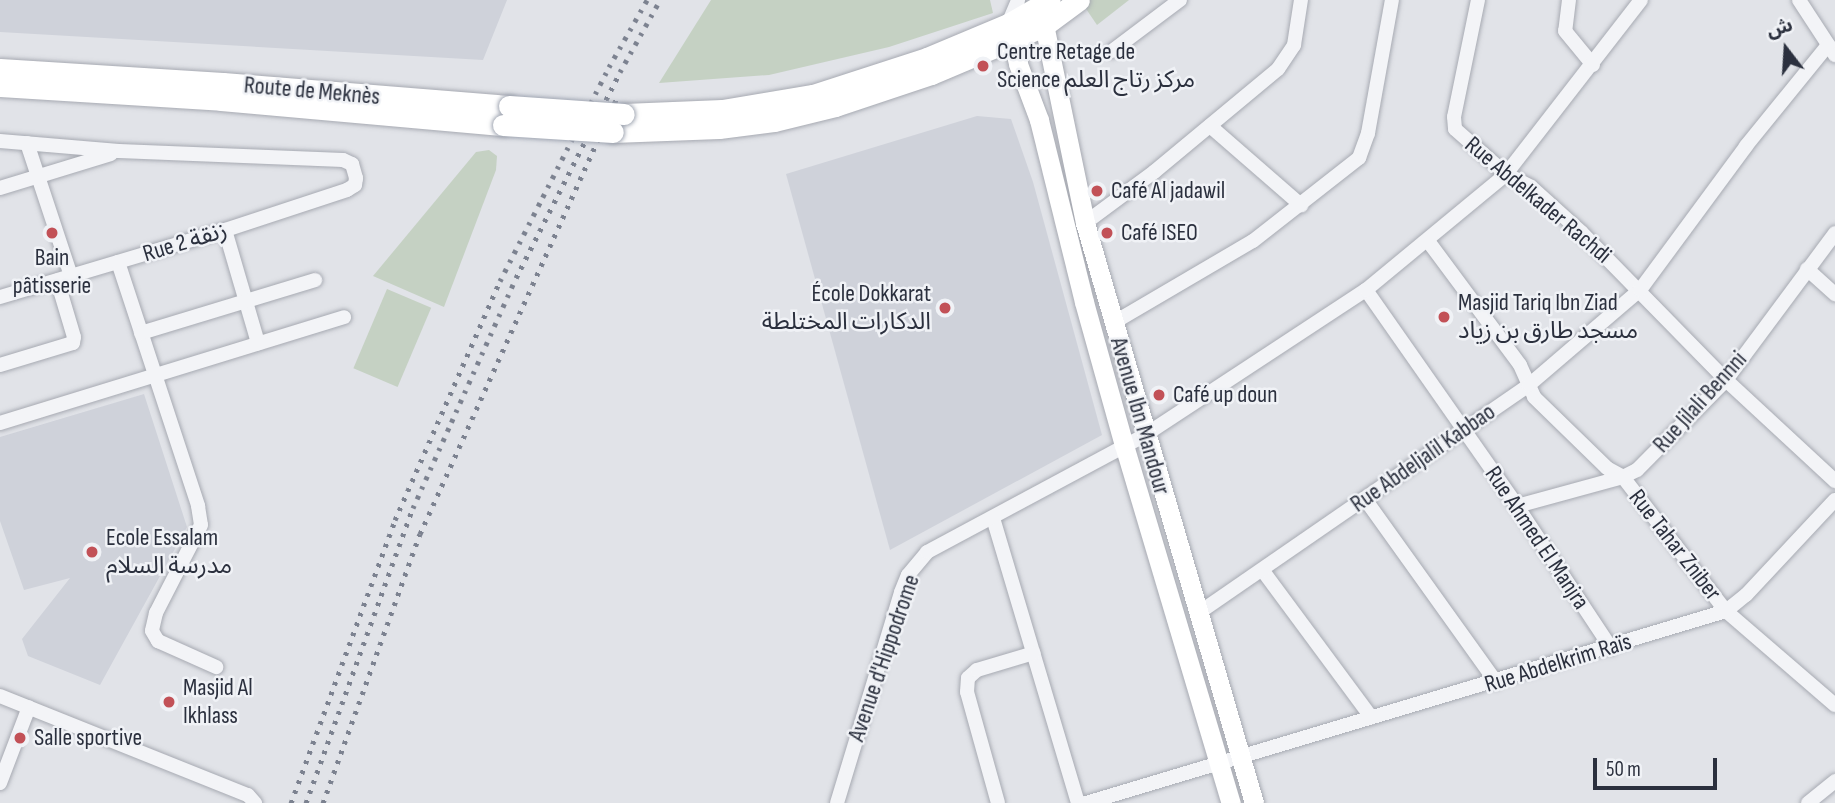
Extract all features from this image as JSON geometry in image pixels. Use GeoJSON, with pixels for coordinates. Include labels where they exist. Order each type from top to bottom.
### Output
{"type":"FeatureCollection","features":[{"type":"Feature","properties":{"kind":"main road"},"geometry":{"type":"LineString","coordinates":[[1010,32],[1042,8],[1079,0]]}},
{"type":"Feature","properties":{"kind":"main road","name":"Route de Meknès"},"geometry":{"type":"LineString","coordinates":[[0,86],[506,116],[722,110],[813,95],[1010,32]]}},
{"type":"Feature","properties":{"kind":"main road","name":"Route de Meknès"},"geometry":{"type":"LineString","coordinates":[[0,69],[209,82],[506,116],[613,132],[719,128],[774,121],[835,106],[931,74],[1010,32]]}},
{"type":"Feature","properties":{"kind":"street"},"geometry":{"type":"LineString","coordinates":[[1010,32],[1018,0]]}},
{"type":"Feature","properties":{"kind":"street"},"geometry":{"type":"LineString","coordinates":[[1112,51],[1180,0]]}},
{"type":"Feature","properties":{"kind":"street"},"geometry":{"type":"LineString","coordinates":[[1085,223],[1210,126],[1287,59],[1299,27],[1301,0]]}},
{"type":"Feature","properties":{"kind":"street"},"geometry":{"type":"LineString","coordinates":[[1113,324],[1253,241],[1354,163],[1368,133],[1392,0]]}},
{"type":"Feature","properties":{"kind":"street","name":"Rue Abdelkader Rachdi"},"geometry":{"type":"LineString","coordinates":[[1478,0],[1455,129],[1506,174],[1531,187],[1640,290],[1726,380],[1835,481]]}},
{"type":"Feature","properties":{"kind":"street"},"geometry":{"type":"LineString","coordinates":[[1569,0],[1565,31],[1594,65]]}},
{"type":"Feature","properties":{"kind":"street","name":"Avenue d'Hippodrome"},"geometry":{"type":"LineString","coordinates":[[837,803],[908,576],[927,552],[939,543],[993,518],[1145,435],[1366,290],[1506,174],[1594,65],[1641,0]]}},
{"type":"Feature","properties":{"kind":"street"},"geometry":{"type":"LineString","coordinates":[[1799,0],[1831,50]]}},
{"type":"Feature","properties":{"kind":"street","name":"Avenue Ibn Mandour"},"geometry":{"type":"LineString","coordinates":[[1042,8],[1085,223],[1254,803]]}},
{"type":"Feature","properties":{"kind":"street","name":"Avenue Ibn Mandour"},"geometry":{"type":"LineString","coordinates":[[1010,32],[1039,120],[1084,302],[1231,803]]}},
{"type":"Feature","properties":{"kind":"street","name":"Rue Abdeljalil Kabbao"},"geometry":{"type":"LineString","coordinates":[[1197,614],[1263,571],[1528,385],[1640,290],[1746,146],[1831,50]]}},
{"type":"Feature","properties":{"kind":"street"},"geometry":{"type":"LineString","coordinates":[[1210,126],[1301,205]]}},
{"type":"Feature","properties":{"kind":"street"},"geometry":{"type":"LineString","coordinates":[[0,141],[119,151]]}},
{"type":"Feature","properties":{"kind":"street"},"geometry":{"type":"LineString","coordinates":[[0,365],[73,343],[74,337],[64,278],[27,144]]}},
{"type":"Feature","properties":{"kind":"street"},"geometry":{"type":"LineString","coordinates":[[0,188],[119,151]]}},
{"type":"Feature","properties":{"kind":"street","name":"Rue 2 زنقة"},"geometry":{"type":"LineString","coordinates":[[0,296],[225,230],[347,190],[355,185],[352,164],[343,160],[119,151]]}},
{"type":"Feature","properties":{"kind":"street"},"geometry":{"type":"LineString","coordinates":[[225,230],[258,343]]}},
{"type":"Feature","properties":{"kind":"street","name":"Rue Jilali Bennni"},"geometry":{"type":"LineString","coordinates":[[1517,506],[1623,477],[1637,470],[1726,380],[1835,233]]}},
{"type":"Feature","properties":{"kind":"street","name":"Rue Tahar Zniber"},"geometry":{"type":"LineString","coordinates":[[1428,241],[1520,365],[1534,397],[1607,468],[1623,477],[1726,611],[1834,701]]}},
{"type":"Feature","properties":{"kind":"street"},"geometry":{"type":"LineString","coordinates":[[118,261],[198,506],[201,525],[196,540],[156,613],[152,631],[158,641],[216,667]]}},
{"type":"Feature","properties":{"kind":"street"},"geometry":{"type":"LineString","coordinates":[[1807,269],[1835,294]]}},
{"type":"Feature","properties":{"kind":"street"},"geometry":{"type":"LineString","coordinates":[[141,333],[315,280]]}},
{"type":"Feature","properties":{"kind":"street","name":"Rue Ahmed El Manjra"},"geometry":{"type":"LineString","coordinates":[[1366,290],[1517,506],[1611,648]]}},
{"type":"Feature","properties":{"kind":"street"},"geometry":{"type":"LineString","coordinates":[[0,423],[344,317]]}},
{"type":"Feature","properties":{"kind":"street"},"geometry":{"type":"LineString","coordinates":[[1365,499],[1496,682]]}},
{"type":"Feature","properties":{"kind":"street","name":"Rue Abdelkrim Raïs"},"geometry":{"type":"LineString","coordinates":[[1086,803],[1611,648],[1726,611],[1746,595],[1835,500]]}},
{"type":"Feature","properties":{"kind":"street"},"geometry":{"type":"LineString","coordinates":[[993,518],[1079,803]]}},
{"type":"Feature","properties":{"kind":"street"},"geometry":{"type":"LineString","coordinates":[[1263,571],[1371,717]]}},
{"type":"Feature","properties":{"kind":"street"},"geometry":{"type":"LineString","coordinates":[[998,803],[967,692],[968,678],[977,670],[1034,653]]}},
{"type":"Feature","properties":{"kind":"street"},"geometry":{"type":"LineString","coordinates":[[0,696],[248,795],[255,803]]}},
{"type":"Feature","properties":{"kind":"street"},"geometry":{"type":"LineString","coordinates":[[0,783],[29,707]]}},
{"type":"Feature","properties":{"kind":"street"},"geometry":{"type":"LineString","coordinates":[[1808,803],[1835,781]]}},
{"type":"Feature","properties":{"kind":"shaded area"},"geometry":{"type":"Polygon","coordinates":[[[0,0],[507,0],[483,60],[0,32],[0,0]]]}},
{"type":"Feature","properties":{"kind":"shaded area","name":"École Dokkarat الدكارات المختلطة"},"geometry":{"type":"Polygon","coordinates":[[[977,116],[1011,119],[1033,182],[1102,435],[890,550],[786,174],[977,116]]]}},
{"type":"Feature","properties":{"kind":"shaded area","name":"Ecole Essalam مدرسة السلام"},"geometry":{"type":"Polygon","coordinates":[[[144,394],[187,527],[100,685],[28,656],[22,639],[70,578],[24,590],[0,521],[0,437],[144,394]]]}},
{"type":"Feature","properties":{"kind":"green space"},"geometry":{"type":"Polygon","coordinates":[[[711,0],[990,0],[993,13],[889,47],[769,75],[659,83],[711,0]]]}},
{"type":"Feature","properties":{"kind":"green space"},"geometry":{"type":"Polygon","coordinates":[[[1080,0],[1129,0],[1097,25],[1080,0]]]}},
{"type":"Feature","properties":{"kind":"green space"},"geometry":{"type":"Polygon","coordinates":[[[489,150],[497,156],[496,170],[444,307],[373,276],[476,152],[489,150]]]}},
{"type":"Feature","properties":{"kind":"green space"},"geometry":{"type":"Polygon","coordinates":[[[387,289],[431,308],[398,387],[353,368],[387,289]]]}},
{"type":"Feature","properties":{"kind":"railway"},"geometry":{"type":"LineString","coordinates":[[291,803],[395,520],[500,281],[609,67],[647,0]]}},
{"type":"Feature","properties":{"kind":"railway"},"geometry":{"type":"LineString","coordinates":[[306,803],[413,508],[516,278],[620,72],[660,0]]}},
{"type":"Feature","properties":{"kind":"railway"},"geometry":{"type":"LineString","coordinates":[[323,803],[420,534],[618,96]]}},
{"type":"Feature","properties":{"kind":"place","name":"Centre Retage de Science مركز رتاج العلم"},"geometry":{"type":"Point","coordinates":[983,66]}},
{"type":"Feature","properties":{"kind":"place","name":"Café Al jadawil"},"geometry":{"type":"Point","coordinates":[1097,191]}},
{"type":"Feature","properties":{"kind":"place","name":"Bain pâtisserie"},"geometry":{"type":"Point","coordinates":[52,233]}},
{"type":"Feature","properties":{"kind":"place","name":"Café ISEO"},"geometry":{"type":"Point","coordinates":[1107,233]}},
{"type":"Feature","properties":{"kind":"place","name":"École Dokkarat الدكارات المختلطة"},"geometry":{"type":"Point","coordinates":[945,308]}},
{"type":"Feature","properties":{"kind":"place","name":"Masjid Tariq Ibn Ziad مسجد طارق بن زياد"},"geometry":{"type":"Point","coordinates":[1444,317]}},
{"type":"Feature","properties":{"kind":"place","name":"Café up doun"},"geometry":{"type":"Point","coordinates":[1159,395]}},
{"type":"Feature","properties":{"kind":"place","name":"Ecole Essalam مدرسة السلام"},"geometry":{"type":"Point","coordinates":[92,552]}},
{"type":"Feature","properties":{"kind":"place","name":"Masjid Al Ikhlass"},"geometry":{"type":"Point","coordinates":[169,702]}},
{"type":"Feature","properties":{"kind":"place","name":"Salle sportive"},"geometry":{"type":"Point","coordinates":[20,738]}}]}
